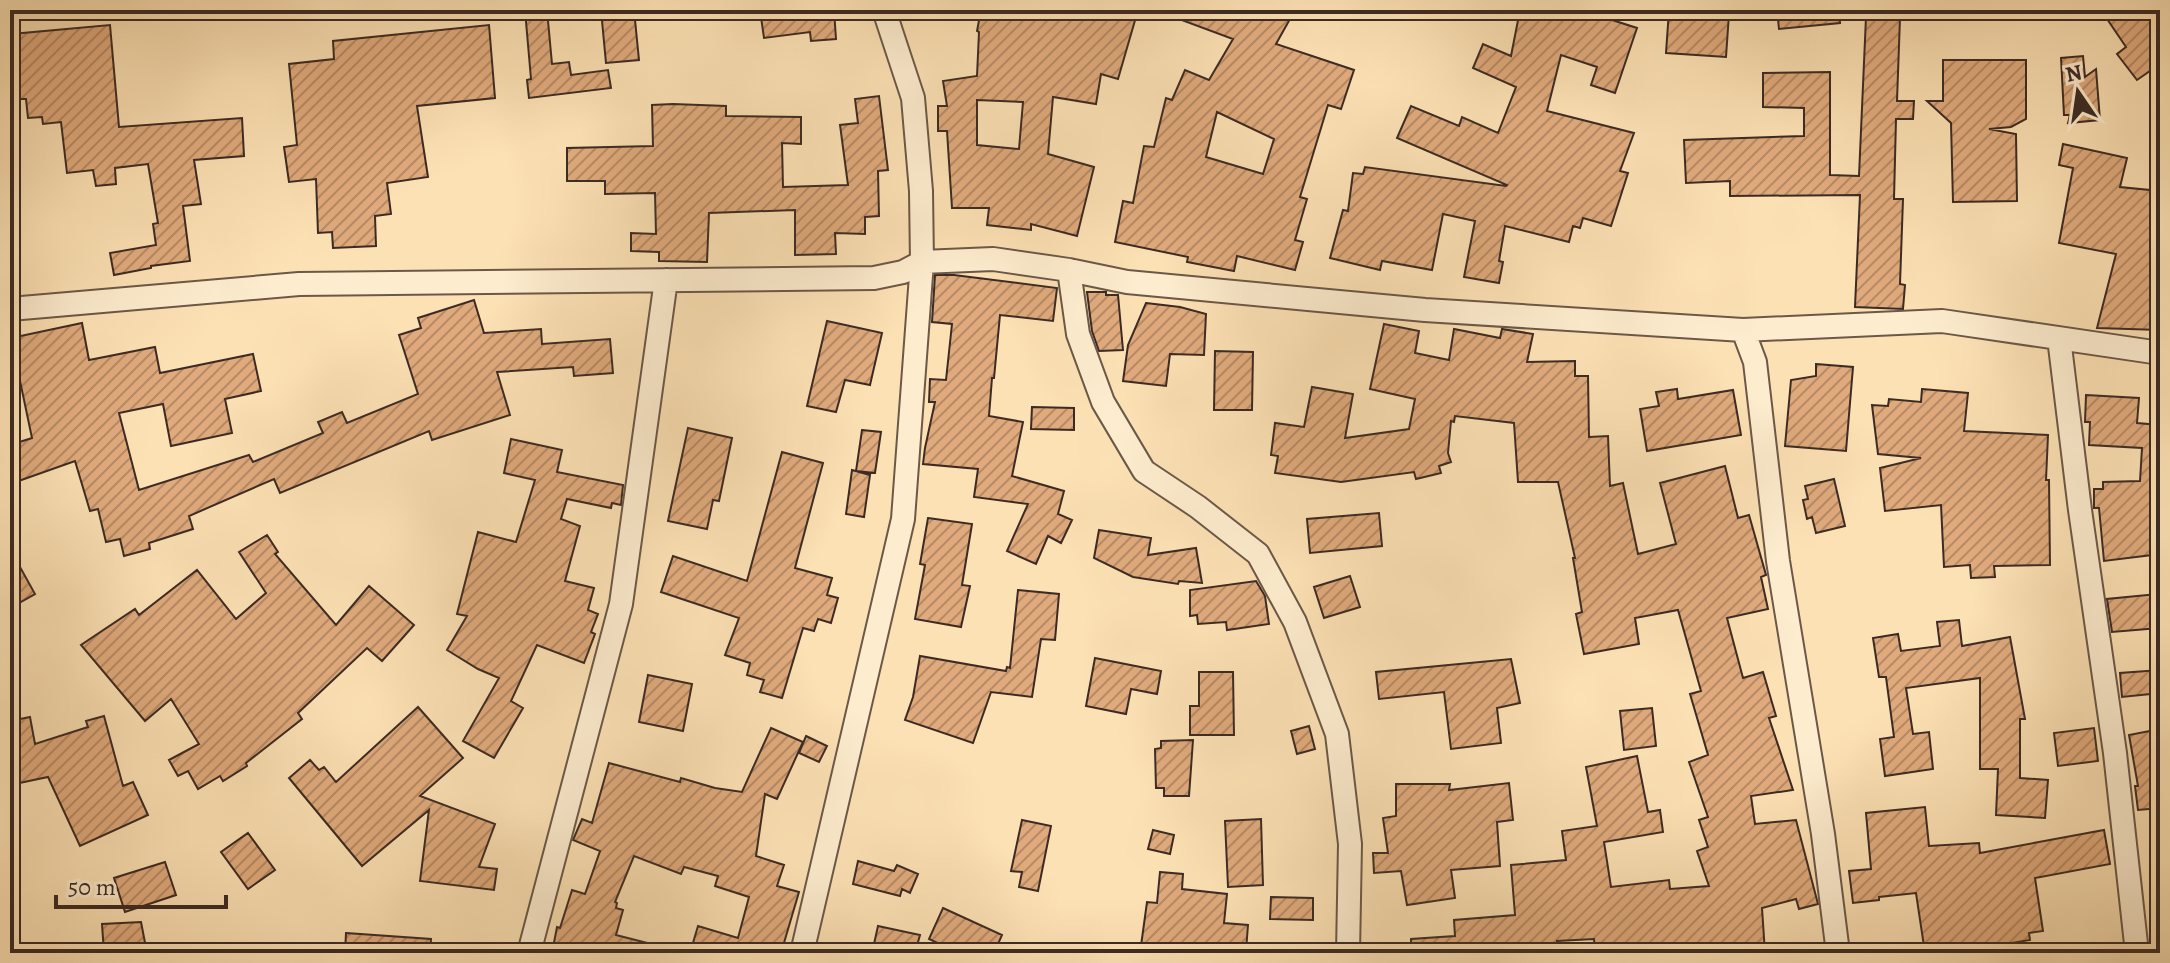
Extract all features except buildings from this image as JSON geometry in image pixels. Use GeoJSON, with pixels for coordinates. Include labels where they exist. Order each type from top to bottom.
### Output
{"type":"FeatureCollection","features":[{"type":"Feature","properties":{"kind":"street"},"geometry":{"type":"LineString","coordinates":[[802,953],[903,519],[922,262],[921,191],[913,98],[884,10]]}},
{"type":"Feature","properties":{"kind":"street"},"geometry":{"type":"LineString","coordinates":[[10,309],[299,284],[874,278],[903,272],[922,262],[993,259],[1127,282],[1425,310],[1743,330],[1942,321],[2160,353]]}},
{"type":"Feature","properties":{"kind":"street"},"geometry":{"type":"LineString","coordinates":[[1069,270],[1078,334],[1103,402],[1144,471],[1198,507],[1258,554],[1295,622],[1337,734],[1350,844],[1348,953]]}},
{"type":"Feature","properties":{"kind":"street"},"geometry":{"type":"LineString","coordinates":[[529,953],[621,604],[666,280]]}},
{"type":"Feature","properties":{"kind":"street"},"geometry":{"type":"LineString","coordinates":[[1743,330],[1755,362],[1778,561],[1823,834],[1838,953]]}},
{"type":"Feature","properties":{"kind":"street"},"geometry":{"type":"LineString","coordinates":[[2059,338],[2115,753],[2137,953]]}}]}
